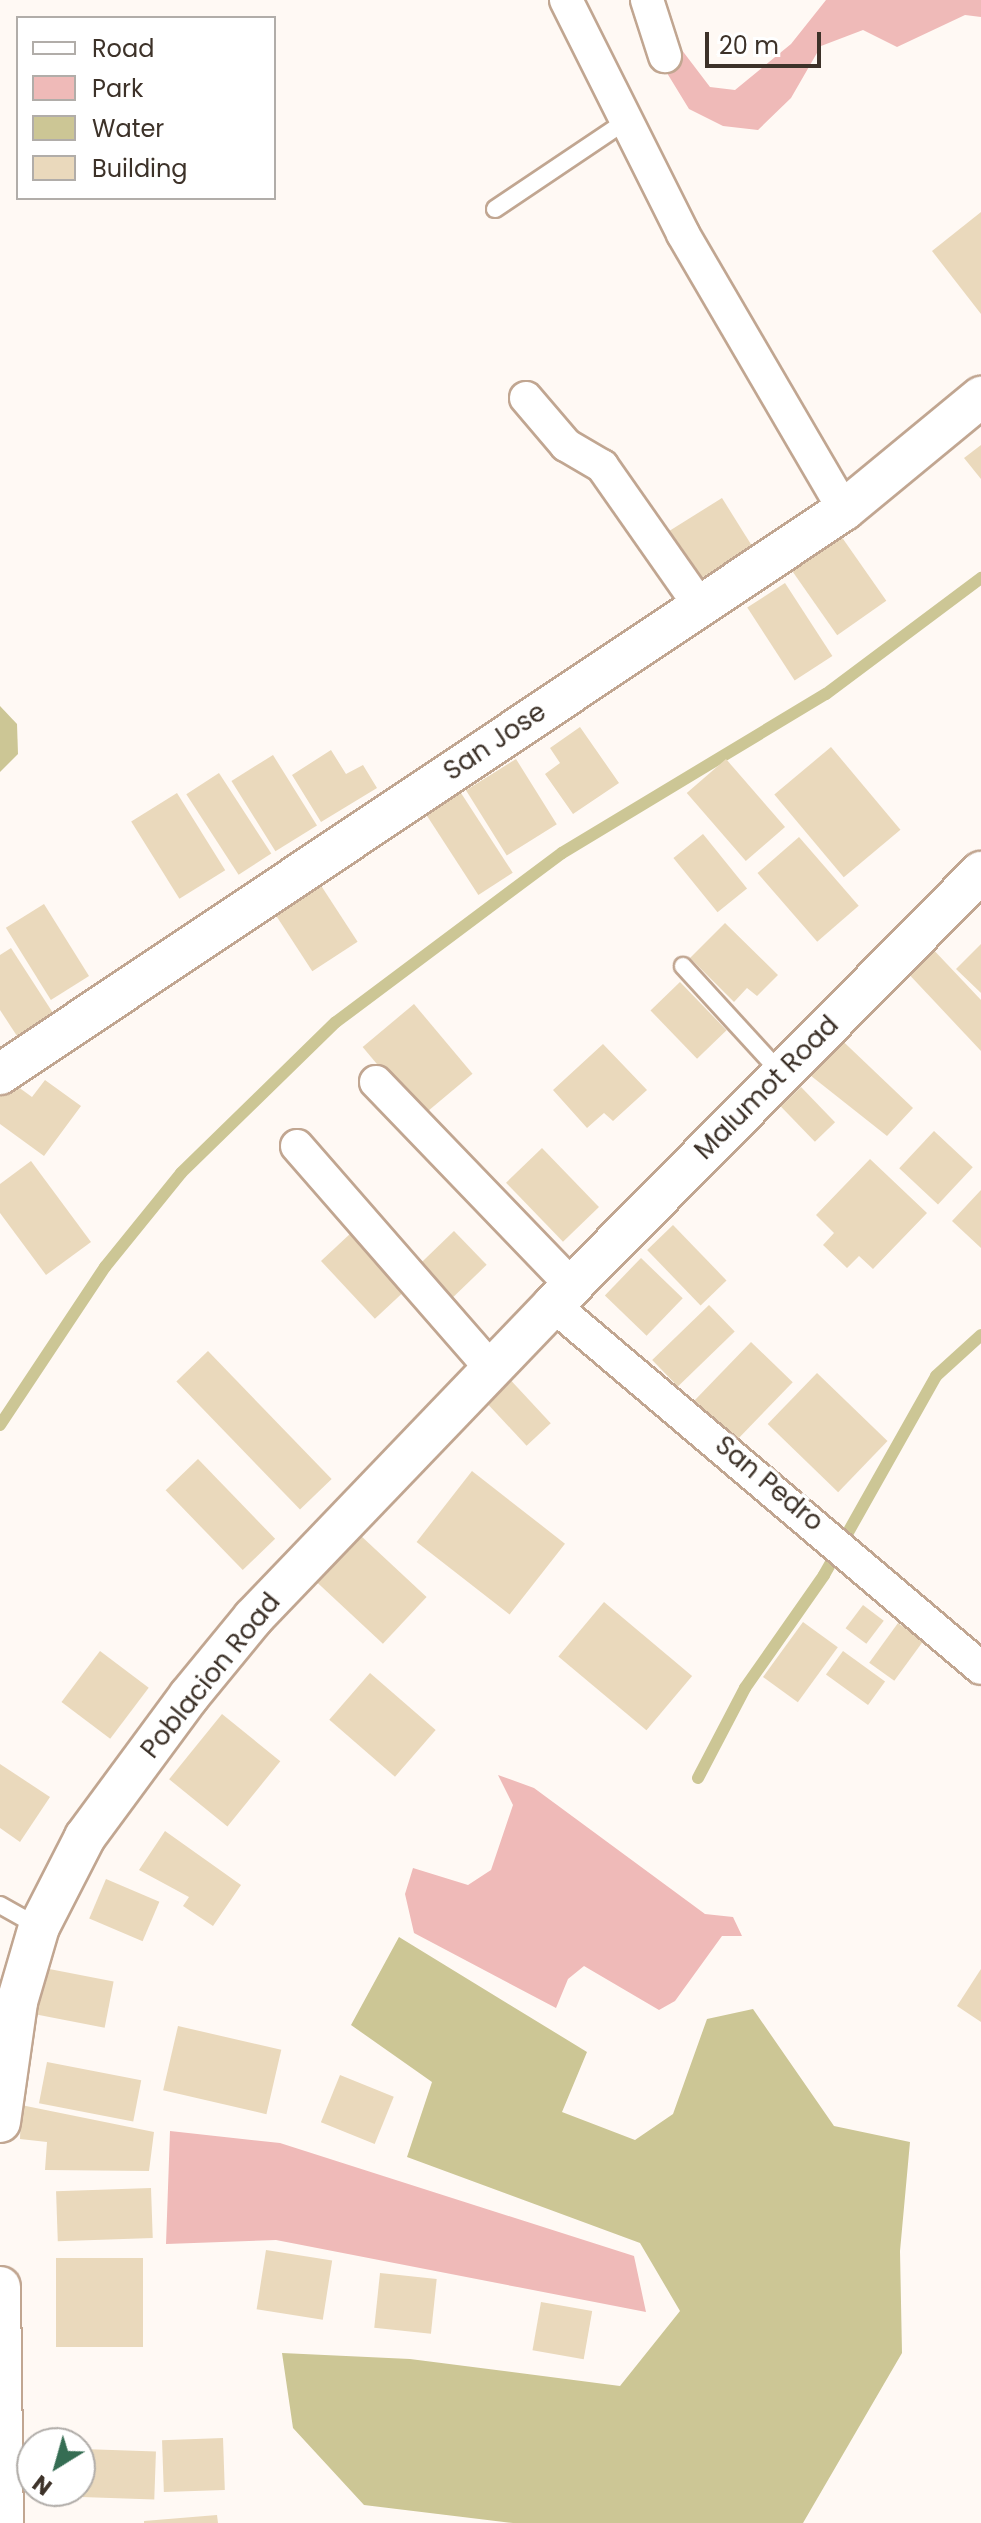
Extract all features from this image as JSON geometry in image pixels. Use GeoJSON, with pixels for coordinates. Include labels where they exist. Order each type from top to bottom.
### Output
{"type":"FeatureCollection","features":[{"type":"Feature","properties":{"kind":"street"},"geometry":{"type":"LineString","coordinates":[[566,0],[683,234],[844,510]]}},
{"type":"Feature","properties":{"kind":"street"},"geometry":{"type":"LineString","coordinates":[[647,0],[665,56]]}},
{"type":"Feature","properties":{"kind":"street","name":"San Jose"},"geometry":{"type":"LineString","coordinates":[[2,1070],[844,510],[981,397]]}},
{"type":"Feature","properties":{"kind":"street"},"geometry":{"type":"LineString","coordinates":[[526,398],[566,445],[602,466],[700,606]]}},
{"type":"Feature","properties":{"kind":"street","name":"Malumot Road"},"geometry":{"type":"LineString","coordinates":[[562,1296],[981,872]]}},
{"type":"Feature","properties":{"kind":"street","name":"San Pedro"},"geometry":{"type":"LineString","coordinates":[[376,1082],[562,1296],[981,1668]]}},
{"type":"Feature","properties":{"kind":"street"},"geometry":{"type":"LineString","coordinates":[[297,1146],[493,1371]]}},
{"type":"Feature","properties":{"kind":"street","name":"Poblacion Road"},"geometry":{"type":"LineString","coordinates":[[0,2122],[17,2002],[39,1927],[85,1837],[216,1663],[562,1296]]}},
{"type":"Feature","properties":{"kind":"street"},"geometry":{"type":"LineString","coordinates":[[0,2287],[3,2523]]}},
{"type":"Feature","properties":{"kind":"lane"},"geometry":{"type":"LineString","coordinates":[[495,209],[626,121]]}},
{"type":"Feature","properties":{"kind":"lane"},"geometry":{"type":"LineString","coordinates":[[683,966],[782,1074]]}},
{"type":"Feature","properties":{"kind":"lane"},"geometry":{"type":"LineString","coordinates":[[0,1905],[39,1927]]}},
{"type":"Feature","properties":{"kind":"green space"},"geometry":{"type":"Polygon","coordinates":[[[826,0],[981,0],[981,17],[965,15],[897,47],[863,30],[821,46],[791,98],[758,130],[723,126],[689,109],[637,24],[659,20],[710,87],[735,90],[791,44],[826,0]]]}},
{"type":"Feature","properties":{"kind":"green space"},"geometry":{"type":"Polygon","coordinates":[[[498,1775],[534,1788],[705,1914],[733,1917],[742,1936],[722,1936],[675,2001],[659,2010],[584,1966],[568,1979],[556,2008],[414,1933],[405,1894],[413,1868],[468,1885],[491,1870],[513,1805],[498,1775]]]}},
{"type":"Feature","properties":{"kind":"green space"},"geometry":{"type":"Polygon","coordinates":[[[170,2131],[280,2143],[634,2256],[646,2312],[276,2240],[166,2244],[170,2131]]]}},
{"type":"Feature","properties":{"kind":"water"},"geometry":{"type":"Polygon","coordinates":[[[0,706],[17,724],[18,754],[0,772],[0,706]]]}},
{"type":"Feature","properties":{"kind":"water"},"geometry":{"type":"Polygon","coordinates":[[[399,1937],[587,2052],[562,2112],[635,2140],[673,2114],[707,2019],[753,2009],[834,2126],[910,2142],[900,2251],[902,2353],[803,2523],[513,2523],[364,2505],[293,2428],[282,2353],[410,2359],[620,2386],[680,2311],[640,2243],[407,2157],[432,2082],[351,2025],[399,1937]]]}},
{"type":"Feature","properties":{"kind":"building"},"geometry":{"type":"Polygon","coordinates":[[[981,212],[981,314],[932,251],[981,212]]]}},
{"type":"Feature","properties":{"kind":"building"},"geometry":{"type":"Polygon","coordinates":[[[981,445],[981,479],[964,458],[981,445]]]}},
{"type":"Feature","properties":{"kind":"building"},"geometry":{"type":"Polygon","coordinates":[[[722,498],[752,546],[695,582],[665,534],[722,498]]]}},
{"type":"Feature","properties":{"kind":"building"},"geometry":{"type":"Polygon","coordinates":[[[841,536],[886,601],[837,635],[792,570],[841,536]]]}},
{"type":"Feature","properties":{"kind":"building"},"geometry":{"type":"Polygon","coordinates":[[[785,583],[832,656],[795,680],[747,608],[785,583]]]}},
{"type":"Feature","properties":{"kind":"building"},"geometry":{"type":"Polygon","coordinates":[[[580,727],[619,783],[573,814],[545,774],[560,763],[550,748],[580,727]]]}},
{"type":"Feature","properties":{"kind":"building"},"geometry":{"type":"Polygon","coordinates":[[[831,747],[900,830],[844,877],[774,795],[831,747]]]}},
{"type":"Feature","properties":{"kind":"building"},"geometry":{"type":"Polygon","coordinates":[[[331,750],[346,774],[363,765],[377,788],[321,822],[292,775],[331,750]]]}},
{"type":"Feature","properties":{"kind":"building"},"geometry":{"type":"Polygon","coordinates":[[[273,755],[317,825],[275,851],[231,781],[273,755]]]}},
{"type":"Feature","properties":{"kind":"building"},"geometry":{"type":"Polygon","coordinates":[[[516,759],[557,824],[507,856],[466,790],[516,759]]]}},
{"type":"Feature","properties":{"kind":"building"},"geometry":{"type":"Polygon","coordinates":[[[726,759],[785,827],[746,861],[687,793],[726,759]]]}},
{"type":"Feature","properties":{"kind":"building"},"geometry":{"type":"Polygon","coordinates":[[[219,773],[271,854],[239,875],[186,794],[219,773]]]}},
{"type":"Feature","properties":{"kind":"building"},"geometry":{"type":"Polygon","coordinates":[[[177,793],[225,870],[179,899],[131,822],[177,793]]]}},
{"type":"Feature","properties":{"kind":"building"},"geometry":{"type":"Polygon","coordinates":[[[461,793],[513,873],[478,895],[427,815],[461,793]]]}},
{"type":"Feature","properties":{"kind":"building"},"geometry":{"type":"Polygon","coordinates":[[[703,834],[747,888],[718,912],[673,858],[703,834]]]}},
{"type":"Feature","properties":{"kind":"building"},"geometry":{"type":"Polygon","coordinates":[[[799,837],[859,906],[817,942],[757,873],[799,837]]]}},
{"type":"Feature","properties":{"kind":"building"},"geometry":{"type":"Polygon","coordinates":[[[320,884],[358,942],[312,971],[275,913],[320,884]]]}},
{"type":"Feature","properties":{"kind":"building"},"geometry":{"type":"Polygon","coordinates":[[[44,904],[89,976],[51,1000],[6,928],[44,904]]]}},
{"type":"Feature","properties":{"kind":"building"},"geometry":{"type":"Polygon","coordinates":[[[725,923],[778,975],[757,996],[747,988],[734,1002],[690,958],[725,923]]]}},
{"type":"Feature","properties":{"kind":"building"},"geometry":{"type":"Polygon","coordinates":[[[981,944],[981,993],[956,969],[981,944]]]}},
{"type":"Feature","properties":{"kind":"building"},"geometry":{"type":"Polygon","coordinates":[[[929,945],[981,1000],[981,1051],[904,969],[929,945]]]}},
{"type":"Feature","properties":{"kind":"building"},"geometry":{"type":"Polygon","coordinates":[[[11,948],[53,1013],[17,1036],[0,1010],[0,955],[11,948]]]}},
{"type":"Feature","properties":{"kind":"building"},"geometry":{"type":"Polygon","coordinates":[[[680,982],[727,1030],[697,1059],[651,1010],[680,982]]]}},
{"type":"Feature","properties":{"kind":"building"},"geometry":{"type":"Polygon","coordinates":[[[414,1004],[472,1074],[421,1117],[363,1047],[414,1004]]]}},
{"type":"Feature","properties":{"kind":"building"},"geometry":{"type":"Polygon","coordinates":[[[829,1028],[913,1108],[887,1136],[796,1064],[829,1028]]]}},
{"type":"Feature","properties":{"kind":"building"},"geometry":{"type":"Polygon","coordinates":[[[603,1044],[647,1090],[613,1121],[604,1113],[587,1128],[553,1090],[603,1044]]]}},
{"type":"Feature","properties":{"kind":"building"},"geometry":{"type":"Polygon","coordinates":[[[45,1080],[81,1106],[44,1156],[0,1124],[0,1094],[10,1081],[32,1097],[45,1080]]]}},
{"type":"Feature","properties":{"kind":"building"},"geometry":{"type":"Polygon","coordinates":[[[801,1087],[835,1122],[815,1142],[781,1106],[801,1087]]]}},
{"type":"Feature","properties":{"kind":"building"},"geometry":{"type":"Polygon","coordinates":[[[934,1131],[973,1167],[938,1204],[899,1168],[934,1131]]]}},
{"type":"Feature","properties":{"kind":"building"},"geometry":{"type":"Polygon","coordinates":[[[542,1148],[599,1207],[563,1242],[506,1183],[542,1148]]]}},
{"type":"Feature","properties":{"kind":"building"},"geometry":{"type":"Polygon","coordinates":[[[870,1159],[927,1213],[873,1269],[859,1256],[847,1268],[823,1245],[834,1233],[816,1215],[870,1159]]]}},
{"type":"Feature","properties":{"kind":"building"},"geometry":{"type":"Polygon","coordinates":[[[31,1161],[91,1242],[46,1275],[0,1213],[0,1184],[31,1161]]]}},
{"type":"Feature","properties":{"kind":"building"},"geometry":{"type":"Polygon","coordinates":[[[981,1190],[981,1248],[952,1221],[981,1190]]]}},
{"type":"Feature","properties":{"kind":"building"},"geometry":{"type":"Polygon","coordinates":[[[673,1225],[726,1280],[701,1305],[647,1250],[673,1225]]]}},
{"type":"Feature","properties":{"kind":"building"},"geometry":{"type":"Polygon","coordinates":[[[454,1231],[487,1265],[444,1306],[412,1272],[454,1231]]]}},
{"type":"Feature","properties":{"kind":"building"},"geometry":{"type":"Polygon","coordinates":[[[351,1233],[405,1291],[375,1319],[321,1261],[351,1233]]]}},
{"type":"Feature","properties":{"kind":"building"},"geometry":{"type":"Polygon","coordinates":[[[641,1258],[683,1298],[647,1336],[605,1295],[641,1258]]]}},
{"type":"Feature","properties":{"kind":"building"},"geometry":{"type":"Polygon","coordinates":[[[709,1305],[735,1332],[678,1386],[652,1360],[709,1305]]]}},
{"type":"Feature","properties":{"kind":"building"},"geometry":{"type":"Polygon","coordinates":[[[751,1342],[793,1382],[736,1441],[695,1400],[751,1342]]]}},
{"type":"Feature","properties":{"kind":"building"},"geometry":{"type":"Polygon","coordinates":[[[208,1351],[332,1479],[300,1510],[176,1382],[208,1351]]]}},
{"type":"Feature","properties":{"kind":"building"},"geometry":{"type":"Polygon","coordinates":[[[503,1372],[551,1423],[527,1446],[479,1395],[503,1372]]]}},
{"type":"Feature","properties":{"kind":"building"},"geometry":{"type":"Polygon","coordinates":[[[817,1373],[887,1441],[838,1492],[768,1424],[817,1373]]]}},
{"type":"Feature","properties":{"kind":"building"},"geometry":{"type":"Polygon","coordinates":[[[198,1459],[275,1539],[243,1570],[166,1490],[198,1459]]]}},
{"type":"Feature","properties":{"kind":"building"},"geometry":{"type":"Polygon","coordinates":[[[472,1471],[565,1544],[510,1615],[417,1542],[472,1471]]]}},
{"type":"Feature","properties":{"kind":"building"},"geometry":{"type":"Polygon","coordinates":[[[360,1535],[427,1597],[383,1644],[316,1582],[360,1535]]]}},
{"type":"Feature","properties":{"kind":"building"},"geometry":{"type":"Polygon","coordinates":[[[604,1602],[692,1676],[646,1730],[558,1656],[604,1602]]]}},
{"type":"Feature","properties":{"kind":"building"},"geometry":{"type":"Polygon","coordinates":[[[863,1605],[884,1621],[866,1644],[846,1628],[863,1605]]]}},
{"type":"Feature","properties":{"kind":"building"},"geometry":{"type":"Polygon","coordinates":[[[803,1622],[838,1647],[798,1702],[763,1677],[803,1622]]]}},
{"type":"Feature","properties":{"kind":"building"},"geometry":{"type":"Polygon","coordinates":[[[898,1623],[923,1641],[894,1681],[869,1663],[898,1623]]]}},
{"type":"Feature","properties":{"kind":"building"},"geometry":{"type":"Polygon","coordinates":[[[100,1651],[149,1688],[110,1739],[61,1702],[100,1651]]]}},
{"type":"Feature","properties":{"kind":"building"},"geometry":{"type":"Polygon","coordinates":[[[843,1651],[885,1682],[868,1705],[826,1674],[843,1651]]]}},
{"type":"Feature","properties":{"kind":"building"},"geometry":{"type":"Polygon","coordinates":[[[370,1673],[436,1730],[395,1777],[329,1720],[370,1673]]]}},
{"type":"Feature","properties":{"kind":"building"},"geometry":{"type":"Polygon","coordinates":[[[222,1714],[280,1761],[227,1826],[169,1779],[222,1714]]]}},
{"type":"Feature","properties":{"kind":"building"},"geometry":{"type":"Polygon","coordinates":[[[0,1764],[50,1797],[20,1842],[0,1828],[0,1764]]]}},
{"type":"Feature","properties":{"kind":"building"},"geometry":{"type":"Polygon","coordinates":[[[165,1831],[241,1885],[213,1926],[183,1906],[189,1897],[139,1870],[165,1831]]]}},
{"type":"Feature","properties":{"kind":"building"},"geometry":{"type":"Polygon","coordinates":[[[106,1879],[159,1902],[143,1941],[89,1919],[106,1879]]]}},
{"type":"Feature","properties":{"kind":"building"},"geometry":{"type":"Polygon","coordinates":[[[39,1967],[114,1982],[105,2028],[30,2013],[39,1967]]]}},
{"type":"Feature","properties":{"kind":"building"},"geometry":{"type":"Polygon","coordinates":[[[981,1969],[981,2022],[957,2006],[981,1969]]]}},
{"type":"Feature","properties":{"kind":"building"},"geometry":{"type":"Polygon","coordinates":[[[178,2026],[281,2050],[266,2114],[163,2090],[178,2026]]]}},
{"type":"Feature","properties":{"kind":"building"},"geometry":{"type":"Polygon","coordinates":[[[47,2062],[141,2080],[133,2122],[39,2103],[47,2062]]]}},
{"type":"Feature","properties":{"kind":"building"},"geometry":{"type":"Polygon","coordinates":[[[340,2075],[394,2097],[375,2144],[321,2122],[340,2075]]]}},
{"type":"Feature","properties":{"kind":"building"},"geometry":{"type":"Polygon","coordinates":[[[21,2105],[154,2132],[149,2171],[45,2170],[47,2142],[20,2139],[21,2105]]]}},
{"type":"Feature","properties":{"kind":"building"},"geometry":{"type":"Polygon","coordinates":[[[151,2188],[153,2238],[58,2241],[56,2191],[151,2188]]]}},
{"type":"Feature","properties":{"kind":"building"},"geometry":{"type":"Polygon","coordinates":[[[266,2250],[332,2260],[323,2320],[257,2309],[266,2250]]]}},
{"type":"Feature","properties":{"kind":"building"},"geometry":{"type":"Polygon","coordinates":[[[56,2258],[143,2258],[143,2347],[56,2347],[56,2258]]]}},
{"type":"Feature","properties":{"kind":"building"},"geometry":{"type":"Polygon","coordinates":[[[380,2273],[437,2279],[431,2334],[374,2328],[380,2273]]]}},
{"type":"Feature","properties":{"kind":"building"},"geometry":{"type":"Polygon","coordinates":[[[541,2302],[592,2311],[584,2359],[532,2350],[541,2302]]]}},
{"type":"Feature","properties":{"kind":"building"},"geometry":{"type":"Polygon","coordinates":[[[223,2438],[225,2490],[164,2492],[162,2440],[223,2438]]]}},
{"type":"Feature","properties":{"kind":"building"},"geometry":{"type":"Polygon","coordinates":[[[96,2449],[156,2452],[154,2500],[96,2497],[96,2449]]]}},
{"type":"Feature","properties":{"kind":"building"},"geometry":{"type":"Polygon","coordinates":[[[217,2515],[218,2523],[144,2523],[144,2521],[217,2515]]]}},
{"type":"Feature","properties":{"kind":"waterway"},"geometry":{"type":"LineString","coordinates":[[0,1425],[105,1267],[181,1173],[336,1022],[562,853],[826,694],[981,578]]}},
{"type":"Feature","properties":{"kind":"waterway"},"geometry":{"type":"LineString","coordinates":[[698,1778],[745,1688],[824,1575],[936,1376],[981,1335]]}}]}
